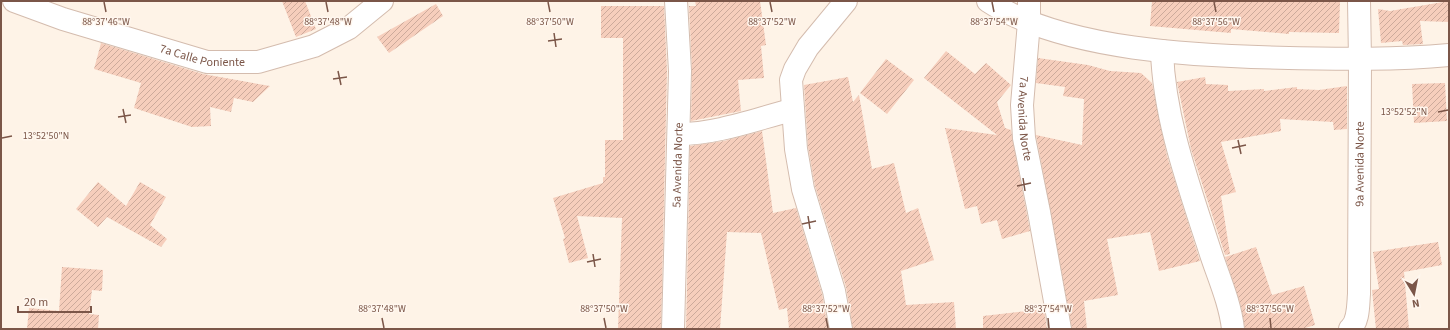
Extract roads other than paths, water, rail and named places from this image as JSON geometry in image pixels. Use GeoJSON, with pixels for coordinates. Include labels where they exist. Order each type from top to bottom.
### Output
{"type":"FeatureCollection","features":[{"type":"Feature","properties":{"kind":"street","name":"7a Calle Poniente"},"geometry":{"type":"LineString","coordinates":[[14,1],[63,19],[208,62],[258,62],[321,42],[349,28],[382,1]]}},
{"type":"Feature","properties":{"kind":"street","name":"5a Avenida Norte"},"geometry":{"type":"LineString","coordinates":[[673,329],[680,71],[676,1]]}},
{"type":"Feature","properties":{"kind":"street"},"geometry":{"type":"LineString","coordinates":[[840,329],[834,291],[803,189],[792,110],[791,80],[795,69],[808,47],[846,1]]}},
{"type":"Feature","properties":{"kind":"street"},"geometry":{"type":"LineString","coordinates":[[988,1],[1029,11],[1097,40],[1162,51],[1200,55],[1360,60],[1449,55]]}},
{"type":"Feature","properties":{"kind":"street","name":"9a Avenida Norte"},"geometry":{"type":"LineString","coordinates":[[1352,327],[1357,316],[1359,294],[1359,1]]}},
{"type":"Feature","properties":{"kind":"street","name":"7a Avenida Norte"},"geometry":{"type":"LineString","coordinates":[[1029,11],[1022,105],[1024,138],[1060,329]]}},
{"type":"Feature","properties":{"kind":"street"},"geometry":{"type":"LineString","coordinates":[[1162,51],[1163,73],[1169,112],[1188,182],[1228,306],[1233,329]]}},
{"type":"Feature","properties":{"kind":"street"},"geometry":{"type":"LineString","coordinates":[[679,134],[697,134],[712,131],[792,110]]}}]}
